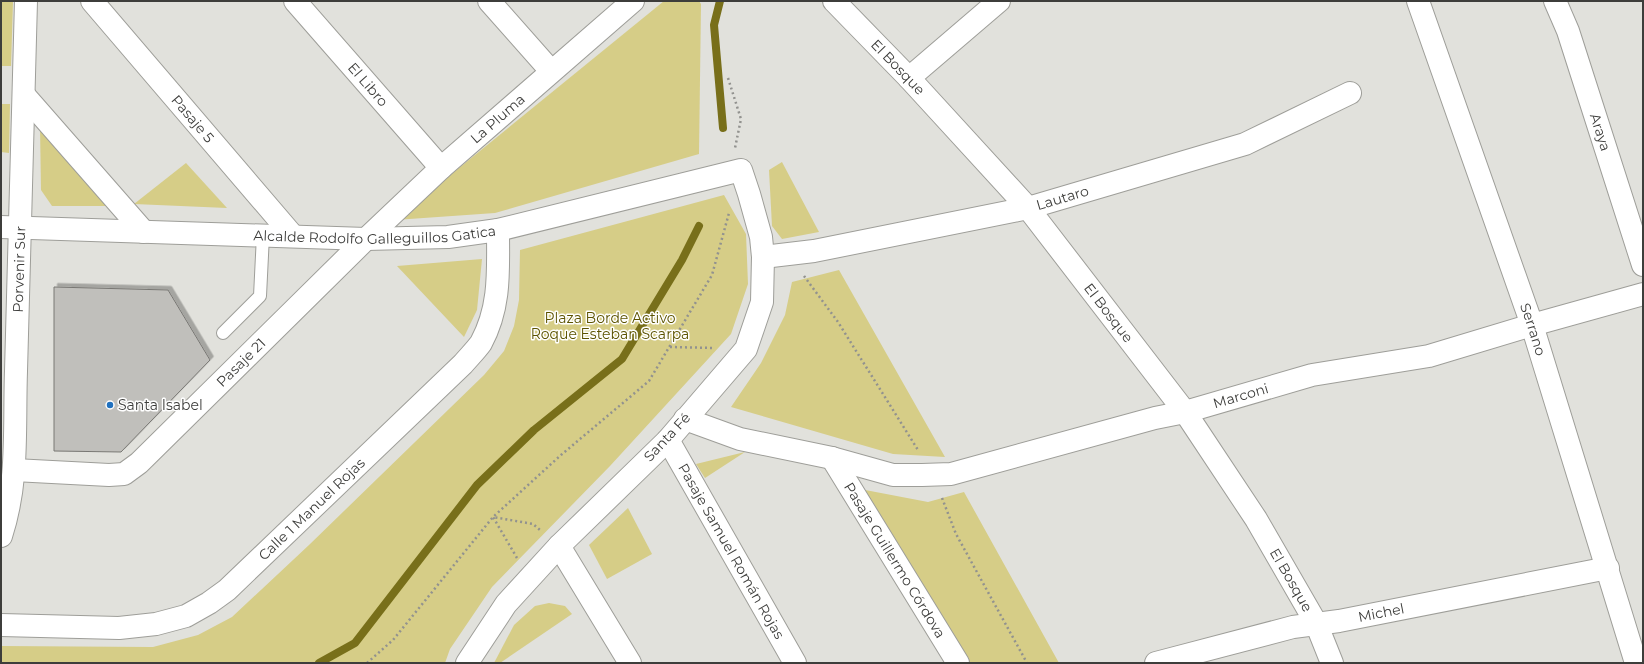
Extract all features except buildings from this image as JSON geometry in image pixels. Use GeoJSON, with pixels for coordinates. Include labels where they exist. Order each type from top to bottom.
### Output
{"type":"FeatureCollection","features":[{"type":"Feature","properties":{"kind":"street","name":"Porvenir Sur"},"geometry":{"type":"LineString","coordinates":[[1,536],[11,501],[14,470],[8,372],[11,228],[24,95],[26,1]]}},
{"type":"Feature","properties":{"kind":"street","name":"Pasaje 5"},"geometry":{"type":"LineString","coordinates":[[92,1],[293,236]]}},
{"type":"Feature","properties":{"kind":"street","name":"El Libro"},"geometry":{"type":"LineString","coordinates":[[294,1],[441,168]]}},
{"type":"Feature","properties":{"kind":"street"},"geometry":{"type":"LineString","coordinates":[[489,1],[551,71]]}},
{"type":"Feature","properties":{"kind":"street","name":"La Pluma"},"geometry":{"type":"LineString","coordinates":[[366,239],[441,168],[633,1]]}},
{"type":"Feature","properties":{"kind":"street","name":"El Bosque"},"geometry":{"type":"LineString","coordinates":[[834,1],[909,78],[1028,208],[1185,412],[1256,518],[1316,623],[1332,663]]}},
{"type":"Feature","properties":{"kind":"street"},"geometry":{"type":"LineString","coordinates":[[909,78],[999,1]]}},
{"type":"Feature","properties":{"kind":"street","name":"Serrano"},"geometry":{"type":"LineString","coordinates":[[1418,1],[1532,325],[1636,663]]}},
{"type":"Feature","properties":{"kind":"street","name":"Araya"},"geometry":{"type":"LineString","coordinates":[[1555,1],[1568,31],[1643,265]]}},
{"type":"Feature","properties":{"kind":"street","name":"Lautaro"},"geometry":{"type":"LineString","coordinates":[[762,258],[814,251],[1028,208],[1245,144],[1350,93]]}},
{"type":"Feature","properties":{"kind":"street"},"geometry":{"type":"LineString","coordinates":[[24,95],[144,232]]}},
{"type":"Feature","properties":{"kind":"street","name":"Alcalde Rodolfo Galleguillos Gatica"},"geometry":{"type":"LineString","coordinates":[[11,228],[366,239],[448,238],[498,230],[735,172]]}},
{"type":"Feature","properties":{"kind":"street","name":"Santa Fé"},"geometry":{"type":"LineString","coordinates":[[467,663],[506,604],[559,546],[668,440],[746,349],[762,302],[761,238],[749,194],[735,172]]}},
{"type":"Feature","properties":{"kind":"street","name":"Calle 1 Manuel Rojas"},"geometry":{"type":"LineString","coordinates":[[1,625],[119,628],[156,624],[186,616],[209,603],[227,590],[463,364],[480,344],[490,324],[498,294],[498,230]]}},
{"type":"Feature","properties":{"kind":"street","name":"Pasaje 21"},"geometry":{"type":"LineString","coordinates":[[14,470],[109,475],[124,474],[139,463],[366,239]]}},
{"type":"Feature","properties":{"kind":"street","name":"Marconi"},"geometry":{"type":"LineString","coordinates":[[685,419],[740,438],[832,458],[893,475],[951,474],[1155,418],[1185,412],[1312,375],[1429,356],[1643,294]]}},
{"type":"Feature","properties":{"kind":"street","name":"Pasaje Samuel Román Rojas"},"geometry":{"type":"LineString","coordinates":[[668,440],[795,663]]}},
{"type":"Feature","properties":{"kind":"street","name":"Pasaje Guillermo Córdova"},"geometry":{"type":"LineString","coordinates":[[832,458],[958,663]]}},
{"type":"Feature","properties":{"kind":"street"},"geometry":{"type":"LineString","coordinates":[[559,546],[630,663]]}},
{"type":"Feature","properties":{"kind":"street","name":"Michel"},"geometry":{"type":"LineString","coordinates":[[1156,663],[1293,627],[1339,621],[1608,568]]}},
{"type":"Feature","properties":{"kind":"lane"},"geometry":{"type":"LineString","coordinates":[[223,333],[260,296],[264,235]]}},
{"type":"Feature","properties":{"kind":"path"},"geometry":{"type":"LineString","coordinates":[[728,78],[741,119],[735,172]]}},
{"type":"Feature","properties":{"kind":"path"},"geometry":{"type":"LineString","coordinates":[[367,663],[393,640],[493,517],[561,455],[649,381],[712,275],[730,208]]}},
{"type":"Feature","properties":{"kind":"path"},"geometry":{"type":"LineString","coordinates":[[669,347],[746,349]]}},
{"type":"Feature","properties":{"kind":"path"},"geometry":{"type":"LineString","coordinates":[[493,517],[533,524],[559,546]]}},
{"type":"Feature","properties":{"kind":"path"},"geometry":{"type":"LineString","coordinates":[[493,517],[529,579]]}},
{"type":"Feature","properties":{"kind":"green space"},"geometry":{"type":"Polygon","coordinates":[[[1,1],[13,1],[11,66],[1,66],[1,1]]]}},
{"type":"Feature","properties":{"kind":"green space"},"geometry":{"type":"Polygon","coordinates":[[[664,1],[699,1],[701,4],[699,154],[495,213],[395,220],[664,1]]]}},
{"type":"Feature","properties":{"kind":"green space"},"geometry":{"type":"Polygon","coordinates":[[[1,104],[10,104],[9,153],[1,152],[1,104]]]}},
{"type":"Feature","properties":{"kind":"green space"},"geometry":{"type":"Polygon","coordinates":[[[40,127],[108,206],[52,206],[41,190],[40,127]]]}},
{"type":"Feature","properties":{"kind":"green space"},"geometry":{"type":"Polygon","coordinates":[[[782,162],[819,232],[782,239],[772,226],[769,170],[782,162]]]}},
{"type":"Feature","properties":{"kind":"green space"},"geometry":{"type":"Polygon","coordinates":[[[186,163],[227,208],[134,204],[186,163]]]}},
{"type":"Feature","properties":{"kind":"green space","name":"Plaza Borde Activo Roque Esteban Scarpa"},"geometry":{"type":"Polygon","coordinates":[[[724,195],[746,234],[748,284],[731,334],[610,466],[492,587],[450,649],[445,663],[1,663],[1,646],[153,647],[198,635],[232,617],[309,545],[484,375],[504,351],[514,326],[519,300],[520,250],[724,195]]]}},
{"type":"Feature","properties":{"kind":"green space"},"geometry":{"type":"Polygon","coordinates":[[[482,259],[477,310],[464,337],[397,266],[482,259]]]}},
{"type":"Feature","properties":{"kind":"green space"},"geometry":{"type":"Polygon","coordinates":[[[839,270],[945,457],[893,454],[731,407],[761,363],[785,315],[792,282],[839,270]]]}},
{"type":"Feature","properties":{"kind":"green space"},"geometry":{"type":"Polygon","coordinates":[[[745,452],[705,478],[696,464],[745,452]]]}},
{"type":"Feature","properties":{"kind":"green space"},"geometry":{"type":"Polygon","coordinates":[[[860,489],[928,502],[964,492],[1059,663],[969,663],[860,489]]]}},
{"type":"Feature","properties":{"kind":"green space"},"geometry":{"type":"Polygon","coordinates":[[[628,508],[652,554],[607,579],[589,545],[628,508]]]}},
{"type":"Feature","properties":{"kind":"green space"},"geometry":{"type":"Polygon","coordinates":[[[549,603],[565,606],[572,614],[500,663],[494,663],[514,625],[535,606],[549,603]]]}},
{"type":"Feature","properties":{"kind":"waterway"},"geometry":{"type":"LineString","coordinates":[[720,1],[714,25],[723,128]]}},
{"type":"Feature","properties":{"kind":"waterway"},"geometry":{"type":"LineString","coordinates":[[319,663],[355,643],[477,485],[534,430],[622,359],[682,260],[699,226]]}},
{"type":"Feature","properties":{"kind":"place","name":"Santa Isabel"},"geometry":{"type":"Point","coordinates":[110,405]}}]}
